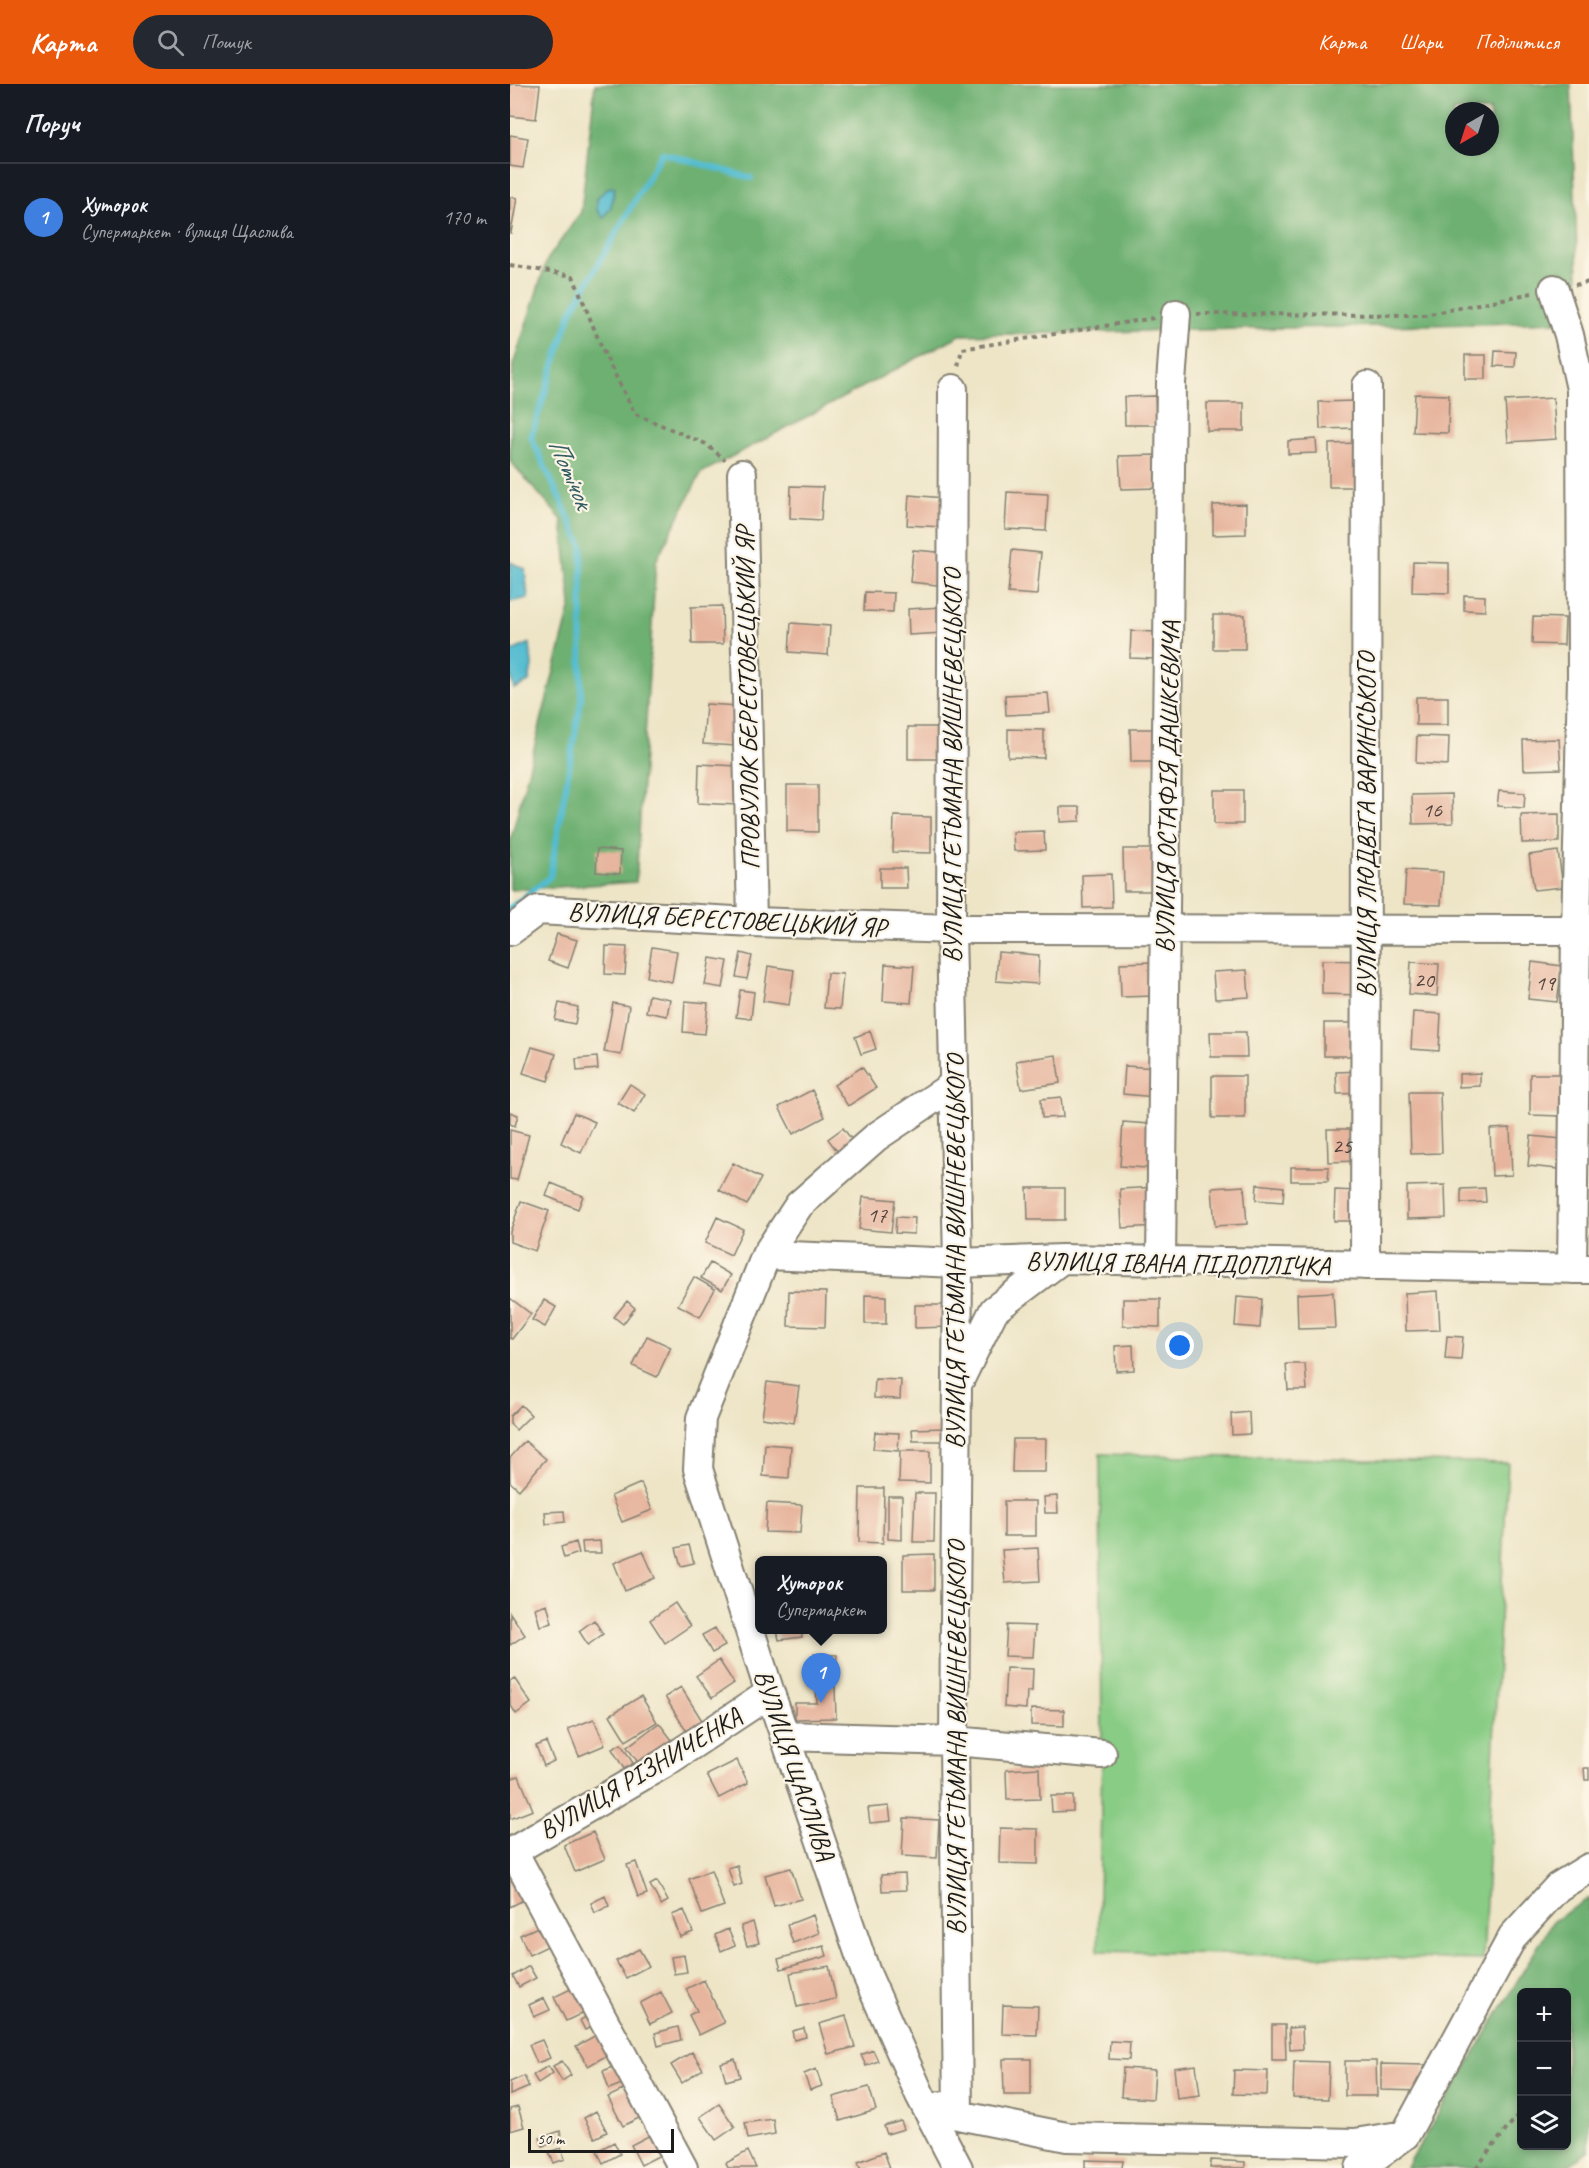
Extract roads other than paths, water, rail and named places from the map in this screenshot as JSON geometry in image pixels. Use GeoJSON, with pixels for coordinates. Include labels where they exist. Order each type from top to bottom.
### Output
{"type":"FeatureCollection","features":[{"type":"Feature","properties":{"kind":"street"},"geometry":{"type":"LineString","coordinates":[[1554,289],[1569,335],[1581,389],[1580,1269]]}},
{"type":"Feature","properties":{"kind":"street","name":"ВУЛИЦЯ ОСТАФІЯ ДАШКЕВИЧА"},"geometry":{"type":"LineString","coordinates":[[1161,1261],[1171,383],[1176,314]]}},
{"type":"Feature","properties":{"kind":"street","name":"ВУЛИЦЯ ЛЮДВІГА ВАРИНСЬКОГО"},"geometry":{"type":"LineString","coordinates":[[1365,1265],[1367,386]]}},
{"type":"Feature","properties":{"kind":"street","name":"ВУЛИЦЯ ГЕТЬМАНА ВИШНЕВЕЦЬКОГО"},"geometry":{"type":"LineString","coordinates":[[953,389],[951,928],[958,1263],[954,1741],[958,2115]]}},
{"type":"Feature","properties":{"kind":"street","name":"ПРОВУЛОК БЕРЕСТОВЕЦЬКИЙ ЯР"},"geometry":{"type":"LineString","coordinates":[[742,474],[752,922]]}},
{"type":"Feature","properties":{"kind":"street","name":"ВУЛИЦЯ БЕРЕСТОВЕЦЬКИЙ ЯР"},"geometry":{"type":"LineString","coordinates":[[510,931],[538,910],[752,922],[951,928],[1582,931]]}},
{"type":"Feature","properties":{"kind":"street","name":"ВУЛИЦЯ ЩАСЛИВА"},"geometry":{"type":"LineString","coordinates":[[955,1084],[876,1137],[799,1205],[766,1255],[701,1418],[698,1469],[770,1693],[866,1973],[920,2095],[958,2168]]}},
{"type":"Feature","properties":{"kind":"street","name":"ВУЛИЦЯ ІВАНА ПІДОПЛІЧКА"},"geometry":{"type":"LineString","coordinates":[[766,1255],[958,1263],[1062,1259],[1580,1269]]}},
{"type":"Feature","properties":{"kind":"street"},"geometry":{"type":"LineString","coordinates":[[956,1386],[994,1310],[1062,1259]]}},
{"type":"Feature","properties":{"kind":"street","name":"ВУЛИЦЯ РІЗНИЧЕНКА"},"geometry":{"type":"LineString","coordinates":[[512,1852],[663,1764],[770,1693]]}},
{"type":"Feature","properties":{"kind":"street"},"geometry":{"type":"LineString","coordinates":[[785,1736],[954,1741],[1102,1754]]}},
{"type":"Feature","properties":{"kind":"street"},"geometry":{"type":"LineString","coordinates":[[512,1852],[683,2168]]}},
{"type":"Feature","properties":{"kind":"street"},"geometry":{"type":"LineString","coordinates":[[1360,2168],[1405,2135],[1513,1936],[1558,1887],[1589,1868]]}},
{"type":"Feature","properties":{"kind":"street"},"geometry":{"type":"LineString","coordinates":[[920,2095],[958,2115],[1067,2138],[1355,2143],[1405,2135]]}},
{"type":"Feature","properties":{"kind":"water"},"geometry":{"type":"Polygon","coordinates":[[[615,187],[611,207],[603,218],[597,210],[597,198],[608,188],[615,187]]]}},
{"type":"Feature","properties":{"kind":"water"},"geometry":{"type":"Polygon","coordinates":[[[510,562],[525,569],[528,598],[510,602],[510,562]]]}},
{"type":"Feature","properties":{"kind":"water"},"geometry":{"type":"Polygon","coordinates":[[[530,643],[532,666],[529,682],[514,689],[510,673],[510,652],[530,643]]]}},
{"type":"Feature","properties":{"kind":"waterway","name":"Потічок"},"geometry":{"type":"LineString","coordinates":[[510,908],[550,877],[581,700],[582,546],[531,437],[571,312],[662,153],[751,178]]}},
{"type":"Feature","properties":{"kind":"place","name":"Хуторок"},"geometry":{"type":"Point","coordinates":[821,1703]}}]}
